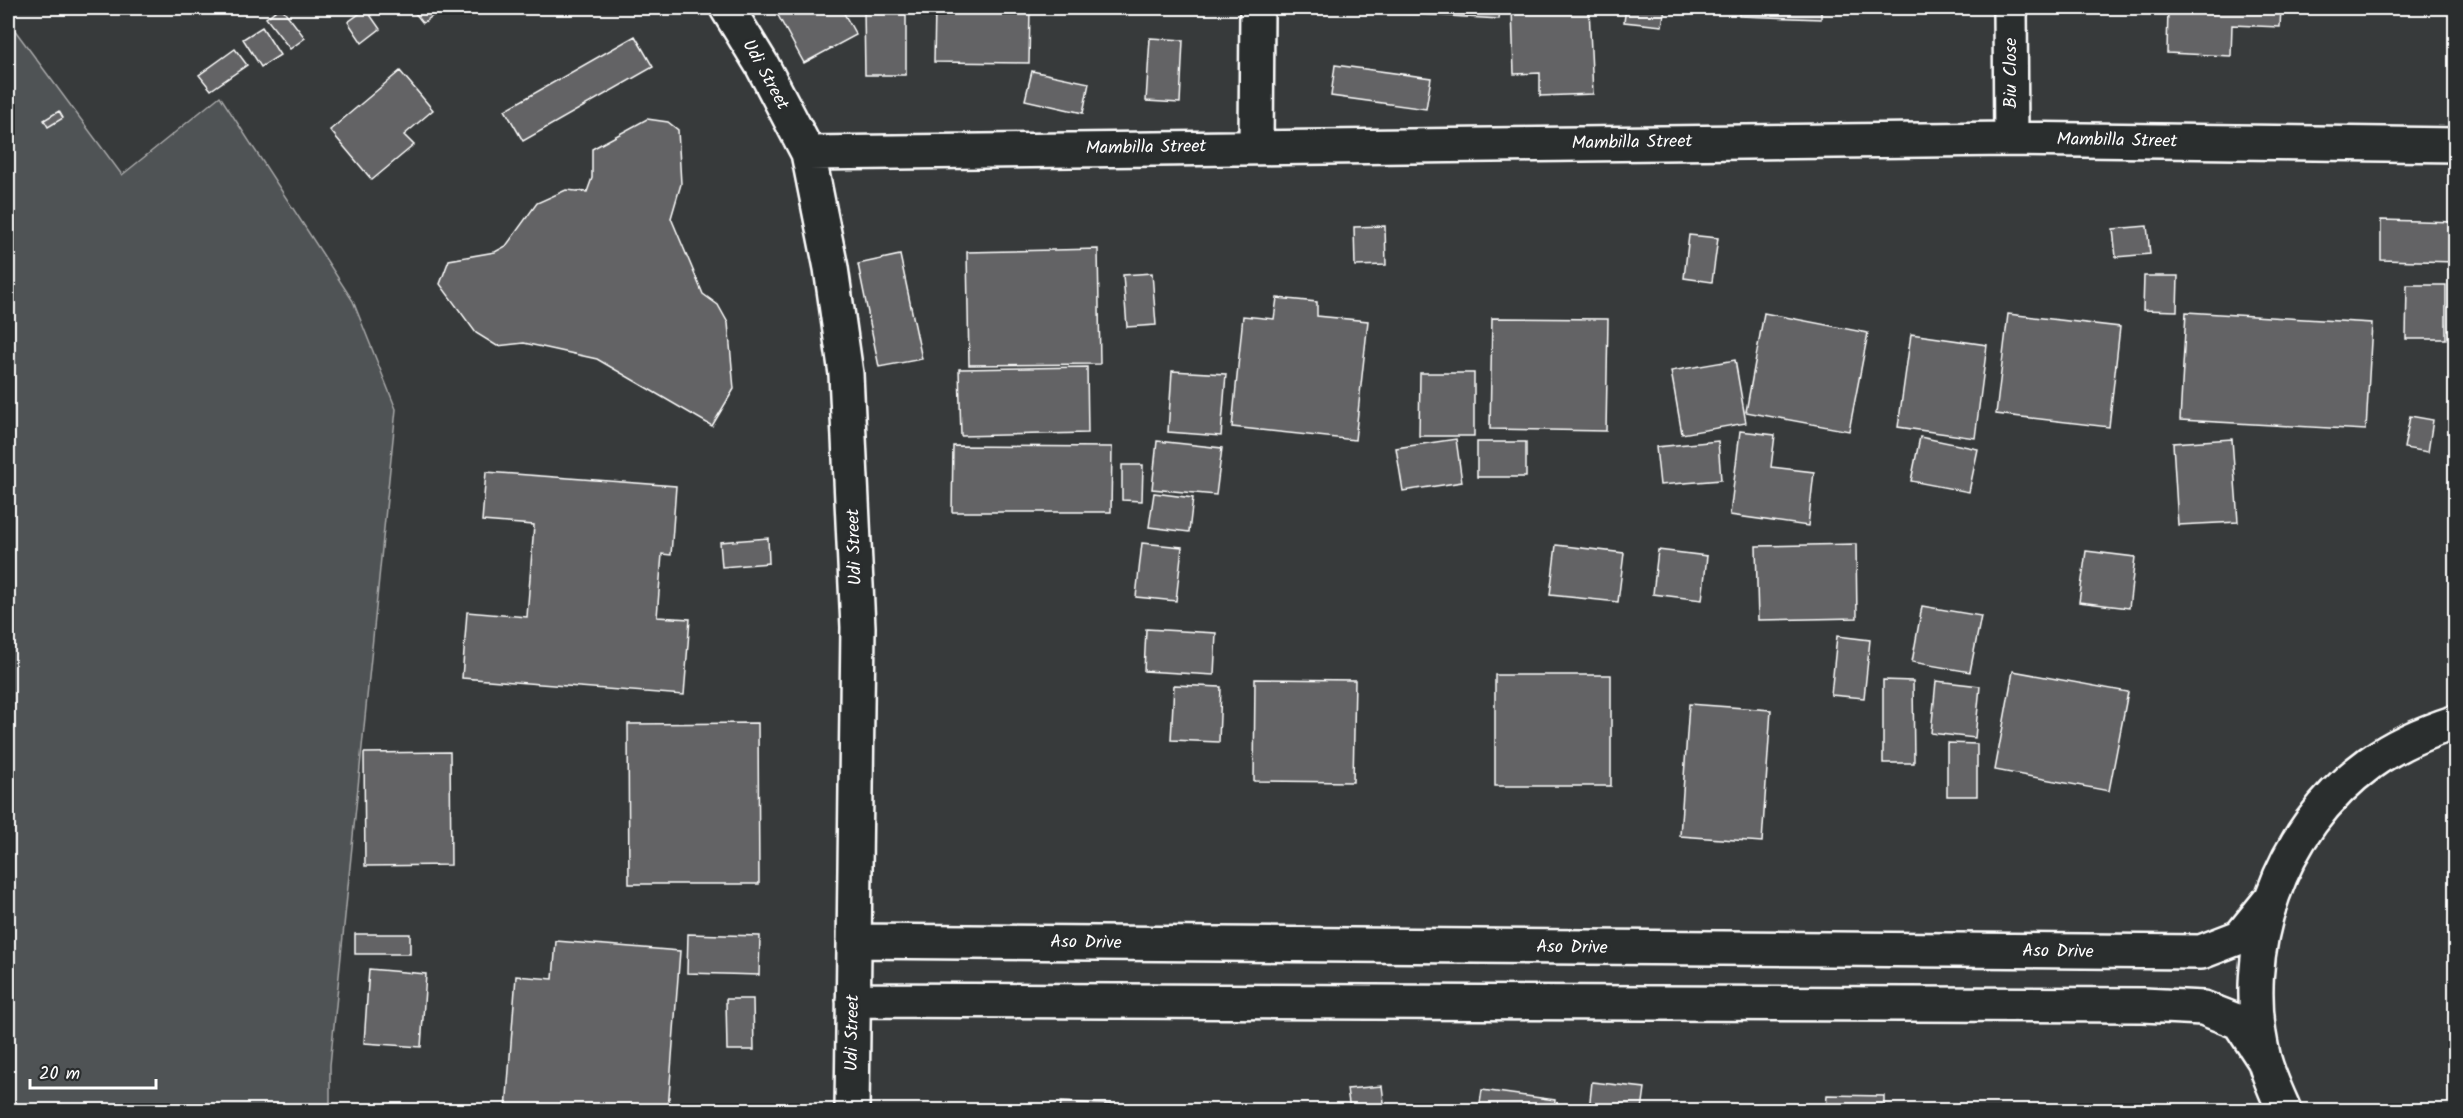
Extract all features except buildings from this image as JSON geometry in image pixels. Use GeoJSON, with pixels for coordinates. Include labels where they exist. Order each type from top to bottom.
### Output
{"type":"FeatureCollection","features":[{"type":"Feature","properties":{"kind":"street","name":"Udi Street"},"geometry":{"type":"LineString","coordinates":[[726,8],[762,65],[808,153],[831,268],[846,374],[854,495],[858,627],[852,1110]]}},
{"type":"Feature","properties":{"kind":"street"},"geometry":{"type":"LineString","coordinates":[[1256,146],[1257,8]]}},
{"type":"Feature","properties":{"kind":"street","name":"Biu Close"},"geometry":{"type":"LineString","coordinates":[[2010,8],[2011,139]]}},
{"type":"Feature","properties":{"kind":"street","name":"Mambilla Street"},"geometry":{"type":"LineString","coordinates":[[808,153],[2011,139],[2456,145]]}},
{"type":"Feature","properties":{"kind":"street"},"geometry":{"type":"LineString","coordinates":[[2264,1060],[2256,1007],[2257,953],[2269,901],[2293,849],[2327,803],[2369,764],[2419,734],[2456,722]]}},
{"type":"Feature","properties":{"kind":"street","name":"Aso Drive"},"geometry":{"type":"LineString","coordinates":[[854,941],[2201,952],[2240,937],[2269,901]]}},
{"type":"Feature","properties":{"kind":"street"},"geometry":{"type":"LineString","coordinates":[[853,1000],[2143,1005],[2203,1008],[2240,1022],[2264,1060],[2284,1110]]}},
{"type":"Feature","properties":{"kind":"shaded area"},"geometry":{"type":"Polygon","coordinates":[[[8,21],[122,175],[220,96],[353,301],[396,409],[330,1065],[330,1110],[8,1110],[8,21]]]}}]}
